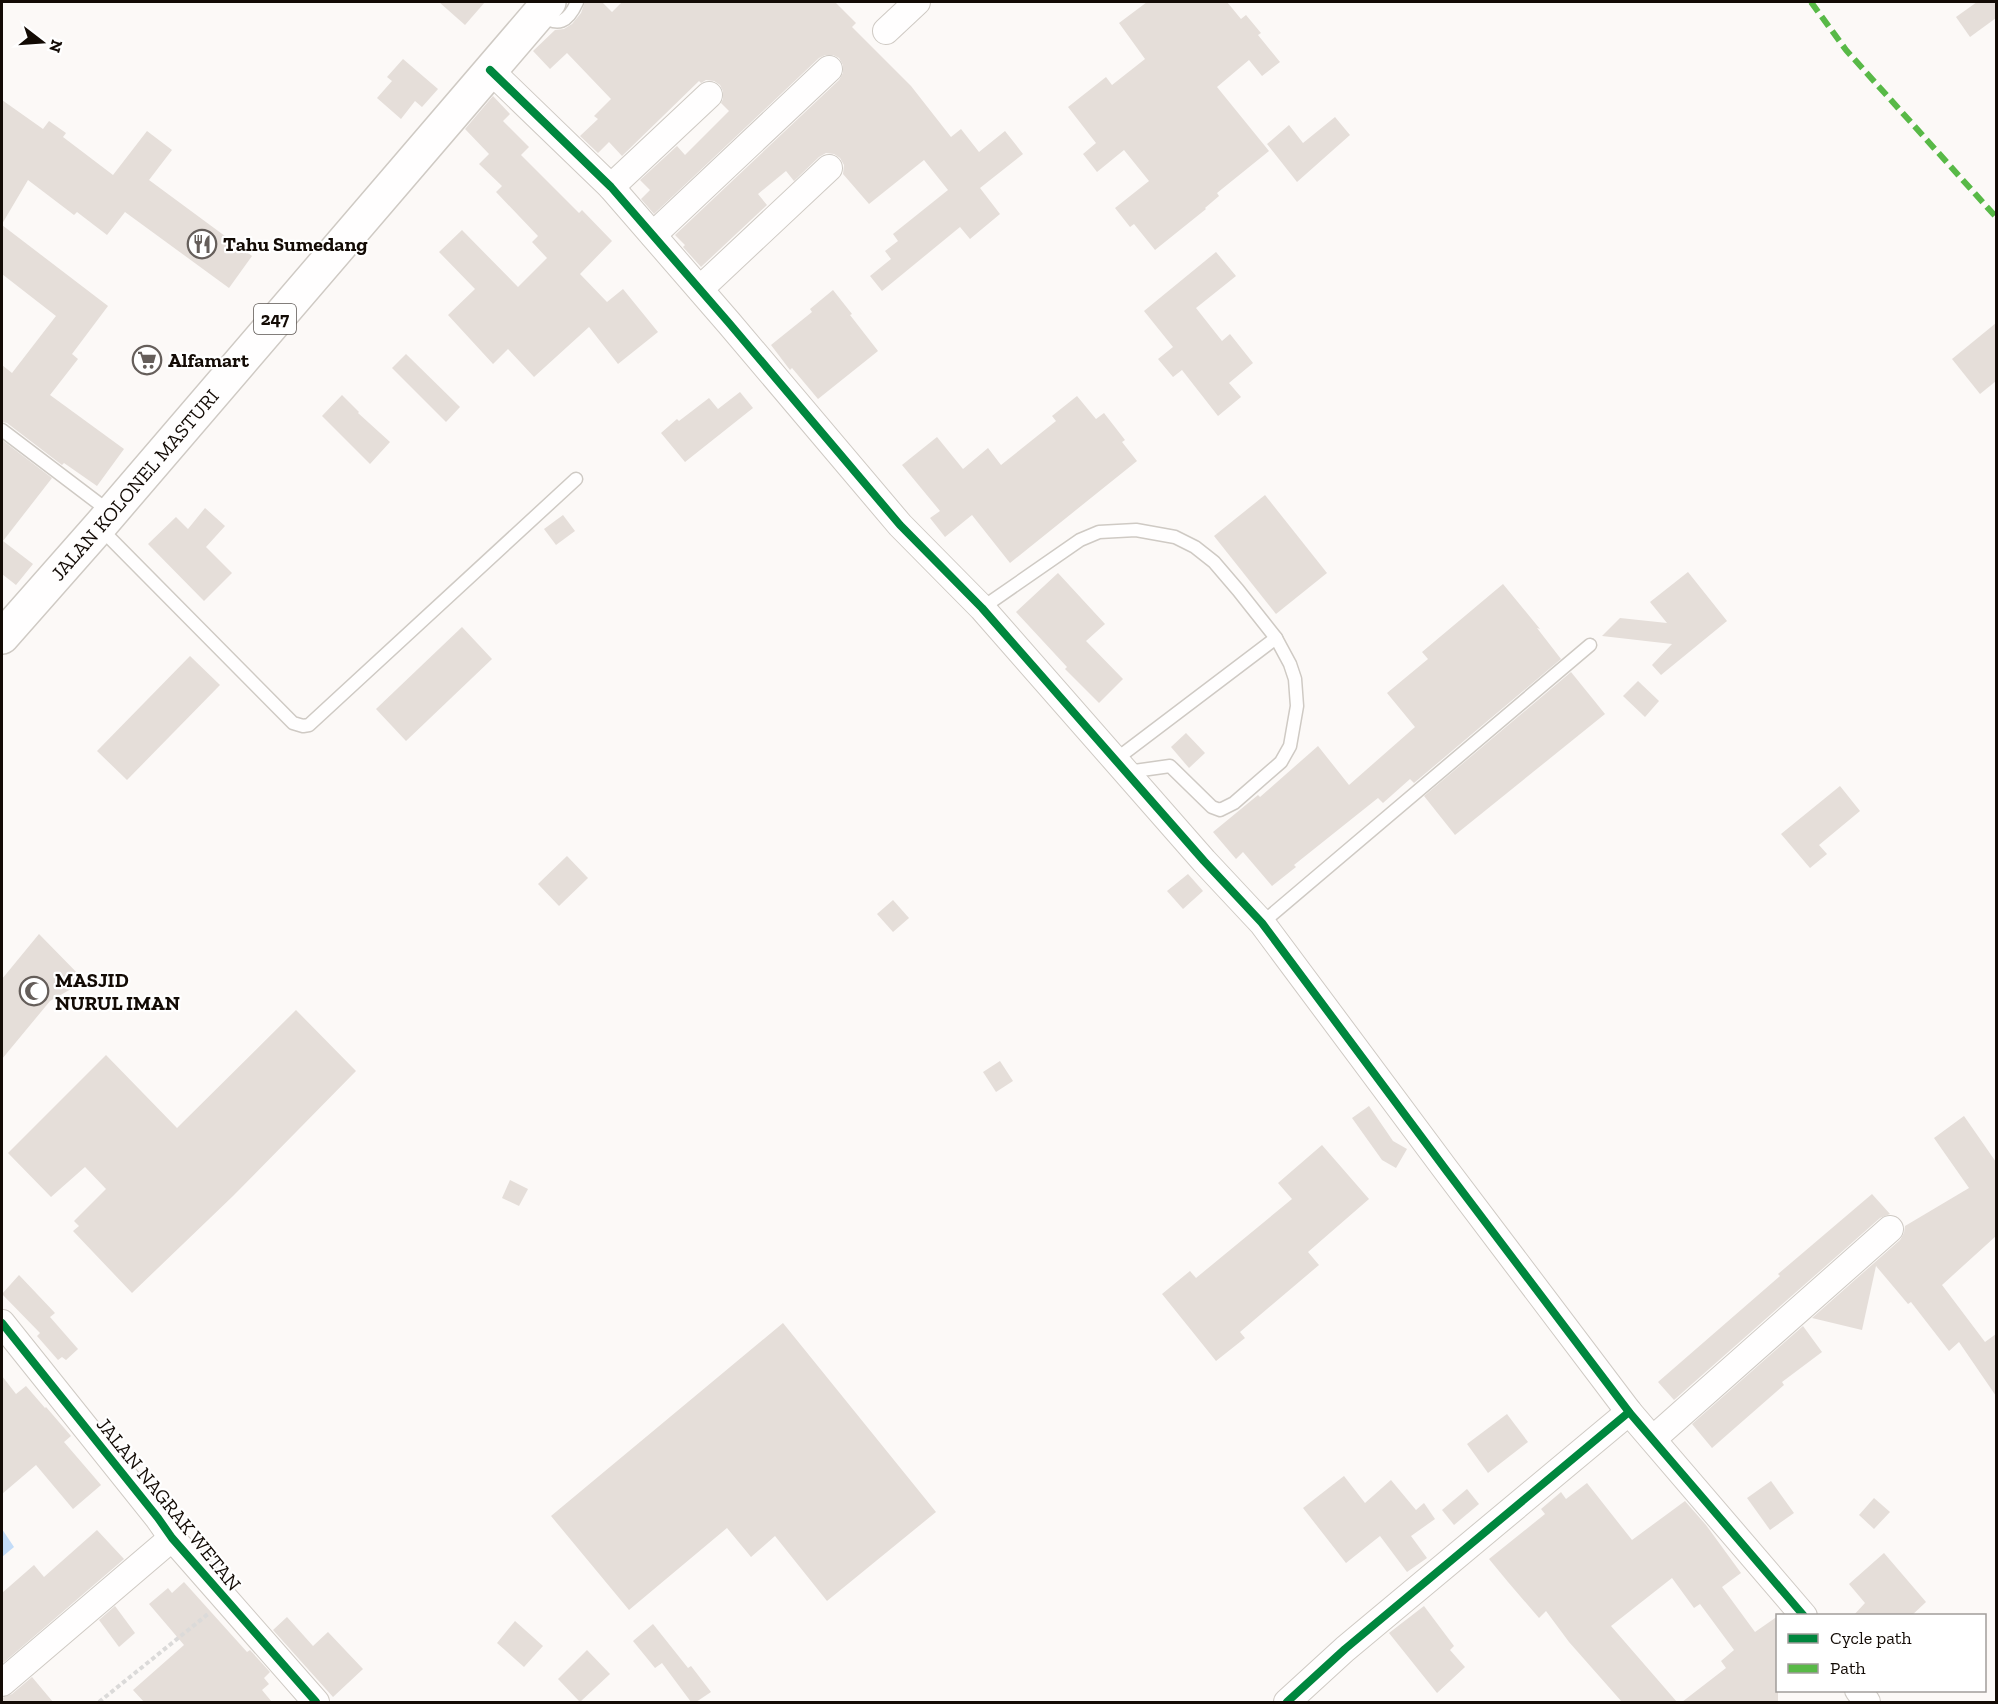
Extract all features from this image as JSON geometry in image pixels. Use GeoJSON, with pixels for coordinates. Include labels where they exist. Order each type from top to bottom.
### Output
{"type":"FeatureCollection","features":[{"type":"Feature","properties":{"kind":"main road","name":"JALAN KOLONEL MASTURI"},"geometry":{"type":"LineString","coordinates":[[2,637],[544,7]]}},
{"type":"Feature","properties":{"kind":"street"},"geometry":{"type":"LineString","coordinates":[[886,31],[917,2]]}},
{"type":"Feature","properties":{"kind":"street"},"geometry":{"type":"LineString","coordinates":[[653,235],[829,69]]}},
{"type":"Feature","properties":{"kind":"street"},"geometry":{"type":"LineString","coordinates":[[490,70],[611,187],[900,525],[982,608],[1204,861],[1262,923],[1629,1412],[1800,1610]]}},
{"type":"Feature","properties":{"kind":"street"},"geometry":{"type":"LineString","coordinates":[[611,187],[709,95]]}},
{"type":"Feature","properties":{"kind":"street"},"geometry":{"type":"LineString","coordinates":[[699,289],[829,168]]}},
{"type":"Feature","properties":{"kind":"street"},"geometry":{"type":"LineString","coordinates":[[1653,1439],[1890,1229]]}},
{"type":"Feature","properties":{"kind":"street","name":"JALAN NAGRAK WETAN"},"geometry":{"type":"LineString","coordinates":[[2,1323],[172,1538],[316,1702]]}},
{"type":"Feature","properties":{"kind":"street"},"geometry":{"type":"LineString","coordinates":[[1287,1702],[1345,1649],[1629,1412]]}},
{"type":"Feature","properties":{"kind":"street"},"geometry":{"type":"LineString","coordinates":[[2,1683],[172,1538]]}},
{"type":"Feature","properties":{"kind":"lane"},"geometry":{"type":"LineString","coordinates":[[544,7],[549,21],[556,23],[562,21],[573,10],[577,2]]}},
{"type":"Feature","properties":{"kind":"lane"},"geometry":{"type":"LineString","coordinates":[[2,430],[105,520],[293,723],[303,726],[309,725],[576,478]]}},
{"type":"Feature","properties":{"kind":"lane"},"geometry":{"type":"LineString","coordinates":[[982,608],[1080,540],[1099,532],[1136,530],[1175,537],[1195,547],[1214,562],[1276,638],[1290,664],[1295,679],[1297,706],[1290,746],[1281,762],[1234,803],[1220,810],[1212,807],[1170,766],[1120,766]]}},
{"type":"Feature","properties":{"kind":"lane"},"geometry":{"type":"LineString","coordinates":[[1120,766],[1276,638]]}},
{"type":"Feature","properties":{"kind":"lane"},"geometry":{"type":"LineString","coordinates":[[1262,923],[1590,645]]}},
{"type":"Feature","properties":{"kind":"path"},"geometry":{"type":"LineString","coordinates":[[99,1702],[225,1600]]}},
{"type":"Feature","properties":{"kind":"water"},"geometry":{"type":"Polygon","coordinates":[[[2,1529],[14,1547],[2,1557],[2,1529]]]}},
{"type":"Feature","properties":{"kind":"building"},"geometry":{"type":"Polygon","coordinates":[[[439,2],[485,2],[465,25],[439,2]]]}},
{"type":"Feature","properties":{"kind":"building"},"geometry":{"type":"Polygon","coordinates":[[[585,2],[602,2],[612,12],[622,2],[835,2],[856,23],[852,27],[911,86],[951,137],[961,129],[979,152],[1005,131],[1023,154],[980,188],[1000,214],[970,239],[960,227],[882,291],[870,276],[891,259],[885,251],[898,241],[893,234],[948,190],[924,160],[869,204],[843,174],[844,165],[840,158],[826,153],[794,181],[786,171],[758,194],[767,205],[701,267],[675,235],[839,80],[843,73],[843,65],[839,58],[833,55],[819,58],[654,214],[641,199],[650,190],[640,180],[677,146],[685,155],[729,111],[721,103],[723,91],[714,81],[706,80],[701,83],[699,81],[622,156],[609,142],[598,153],[580,136],[598,119],[594,116],[611,99],[567,53],[550,69],[533,51],[555,30],[564,29],[572,24],[581,13],[585,2]]]}},
{"type":"Feature","properties":{"kind":"building"},"geometry":{"type":"Polygon","coordinates":[[[1147,2],[1227,2],[1241,19],[1246,15],[1261,33],[1258,35],[1280,62],[1262,76],[1249,60],[1217,87],[1269,151],[1217,193],[1219,196],[1206,209],[1155,250],[1134,224],[1130,227],[1115,208],[1149,181],[1124,150],[1097,172],[1083,154],[1096,143],[1068,107],[1106,77],[1112,85],[1145,59],[1119,23],[1147,2]]]}},
{"type":"Feature","properties":{"kind":"building"},"geometry":{"type":"Polygon","coordinates":[[[1977,2],[1996,2],[1996,18],[1970,37],[1956,17],[1977,2]]]}},
{"type":"Feature","properties":{"kind":"building"},"geometry":{"type":"Polygon","coordinates":[[[403,59],[438,89],[422,107],[415,101],[401,119],[377,98],[392,81],[387,77],[403,59]]]}},
{"type":"Feature","properties":{"kind":"building"},"geometry":{"type":"Polygon","coordinates":[[[493,96],[510,114],[503,121],[529,147],[521,155],[579,213],[582,210],[612,241],[580,274],[607,302],[623,289],[658,332],[618,364],[589,327],[534,377],[508,349],[493,364],[448,315],[475,289],[439,252],[462,230],[518,287],[547,258],[532,242],[538,236],[496,192],[502,186],[479,164],[489,154],[465,129],[493,96]]]}},
{"type":"Feature","properties":{"kind":"building"},"geometry":{"type":"Polygon","coordinates":[[[2,100],[43,129],[49,121],[66,133],[63,137],[113,175],[147,131],[172,150],[149,180],[252,256],[229,288],[125,212],[107,235],[77,212],[74,215],[28,180],[2,224],[2,100]]]}},
{"type":"Feature","properties":{"kind":"building"},"geometry":{"type":"Polygon","coordinates":[[[1335,117],[1350,135],[1297,182],[1267,144],[1289,125],[1303,143],[1335,117]]]}},
{"type":"Feature","properties":{"kind":"building"},"geometry":{"type":"Polygon","coordinates":[[[2,225],[108,306],[72,354],[78,359],[50,395],[124,449],[97,486],[64,463],[62,465],[7,423],[2,422],[2,365],[12,373],[56,316],[2,274],[2,225]]]}},
{"type":"Feature","properties":{"kind":"building"},"geometry":{"type":"Polygon","coordinates":[[[1216,252],[1236,276],[1196,308],[1222,341],[1230,334],[1253,363],[1229,383],[1241,397],[1218,416],[1182,370],[1173,377],[1158,359],[1173,347],[1144,311],[1216,252]]]}},
{"type":"Feature","properties":{"kind":"building"},"geometry":{"type":"Polygon","coordinates":[[[833,290],[878,351],[818,399],[792,368],[790,370],[771,345],[812,312],[810,309],[833,290]]]}},
{"type":"Feature","properties":{"kind":"building"},"geometry":{"type":"Polygon","coordinates":[[[1996,323],[1996,381],[1980,394],[1952,359],[1996,323]]]}},
{"type":"Feature","properties":{"kind":"building"},"geometry":{"type":"Polygon","coordinates":[[[406,354],[460,407],[446,422],[392,368],[406,354]]]}},
{"type":"Feature","properties":{"kind":"building"},"geometry":{"type":"Polygon","coordinates":[[[740,392],[753,408],[685,462],[661,433],[677,419],[679,421],[709,398],[718,409],[740,392]]]}},
{"type":"Feature","properties":{"kind":"building"},"geometry":{"type":"Polygon","coordinates":[[[342,395],[390,442],[370,464],[322,416],[342,395]]]}},
{"type":"Feature","properties":{"kind":"building"},"geometry":{"type":"Polygon","coordinates":[[[1077,396],[1096,419],[1104,413],[1125,440],[1122,442],[1137,461],[1010,563],[972,515],[945,537],[930,518],[940,511],[902,465],[937,437],[963,469],[988,448],[1001,465],[1056,421],[1052,416],[1077,396]]]}},
{"type":"Feature","properties":{"kind":"building"},"geometry":{"type":"Polygon","coordinates":[[[2,440],[52,478],[3,541],[33,564],[16,585],[2,574],[2,440]]]}},
{"type":"Feature","properties":{"kind":"building"},"geometry":{"type":"Polygon","coordinates":[[[1265,495],[1327,573],[1276,614],[1214,536],[1265,495]]]}},
{"type":"Feature","properties":{"kind":"building"},"geometry":{"type":"Polygon","coordinates":[[[205,508],[225,526],[206,547],[232,573],[204,601],[148,544],[176,517],[188,529],[205,508]]]}},
{"type":"Feature","properties":{"kind":"building"},"geometry":{"type":"Polygon","coordinates":[[[563,515],[575,531],[556,545],[544,529],[563,515]]]}},
{"type":"Feature","properties":{"kind":"building"},"geometry":{"type":"Polygon","coordinates":[[[1688,572],[1727,621],[1661,675],[1652,665],[1672,644],[1602,636],[1620,618],[1667,623],[1650,602],[1688,572]]]}},
{"type":"Feature","properties":{"kind":"building"},"geometry":{"type":"Polygon","coordinates":[[[1058,573],[1105,624],[1086,641],[1123,679],[1099,703],[1065,669],[1067,667],[1016,612],[1058,573]]]}},
{"type":"Feature","properties":{"kind":"building"},"geometry":{"type":"Polygon","coordinates":[[[1503,584],[1561,659],[1414,783],[1410,779],[1383,803],[1378,798],[1294,865],[1296,867],[1272,886],[1243,852],[1236,859],[1213,832],[1258,795],[1260,797],[1318,746],[1349,785],[1415,727],[1387,693],[1428,659],[1422,652],[1503,584]]]}},
{"type":"Feature","properties":{"kind":"building"},"geometry":{"type":"Polygon","coordinates":[[[462,627],[492,659],[406,741],[376,709],[462,627]]]}},
{"type":"Feature","properties":{"kind":"building"},"geometry":{"type":"Polygon","coordinates":[[[190,656],[220,685],[127,780],[97,751],[190,656]]]}},
{"type":"Feature","properties":{"kind":"building"},"geometry":{"type":"Polygon","coordinates":[[[1571,672],[1605,714],[1455,835],[1424,796],[1571,672]]]}},
{"type":"Feature","properties":{"kind":"building"},"geometry":{"type":"Polygon","coordinates":[[[1638,681],[1659,701],[1645,717],[1623,696],[1638,681]]]}},
{"type":"Feature","properties":{"kind":"building"},"geometry":{"type":"Polygon","coordinates":[[[1186,733],[1205,753],[1189,768],[1171,747],[1186,733]]]}},
{"type":"Feature","properties":{"kind":"building"},"geometry":{"type":"Polygon","coordinates":[[[1840,786],[1860,811],[1819,845],[1827,854],[1810,868],[1781,834],[1840,786]]]}},
{"type":"Feature","properties":{"kind":"building"},"geometry":{"type":"Polygon","coordinates":[[[567,856],[588,878],[559,906],[538,884],[567,856]]]}},
{"type":"Feature","properties":{"kind":"building"},"geometry":{"type":"Polygon","coordinates":[[[1188,874],[1203,891],[1183,909],[1167,891],[1188,874]]]}},
{"type":"Feature","properties":{"kind":"building"},"geometry":{"type":"Polygon","coordinates":[[[893,900],[909,918],[893,932],[877,914],[893,900]]]}},
{"type":"Feature","properties":{"kind":"building","name":"MASJID NURUL IMAN"},"geometry":{"type":"Polygon","coordinates":[[[39,934],[85,981],[50,1001],[2,1059],[2,979],[39,934]]]}},
{"type":"Feature","properties":{"kind":"building"},"geometry":{"type":"Polygon","coordinates":[[[296,1010],[356,1071],[233,1196],[132,1293],[73,1231],[79,1226],[74,1221],[106,1189],[85,1167],[51,1197],[8,1153],[106,1055],[177,1128],[296,1010]]]}},
{"type":"Feature","properties":{"kind":"building"},"geometry":{"type":"Polygon","coordinates":[[[1000,1061],[1013,1081],[996,1092],[983,1072],[1000,1061]]]}},
{"type":"Feature","properties":{"kind":"building"},"geometry":{"type":"Polygon","coordinates":[[[1369,1106],[1393,1141],[1407,1149],[1396,1168],[1382,1160],[1352,1118],[1369,1106]]]}},
{"type":"Feature","properties":{"kind":"building"},"geometry":{"type":"Polygon","coordinates":[[[1964,1116],[1996,1162],[1996,1236],[1942,1285],[1985,1342],[1996,1334],[1996,1396],[1959,1342],[1949,1351],[1911,1302],[1908,1304],[1876,1266],[1862,1330],[1812,1318],[1900,1240],[1905,1226],[1969,1188],[1934,1138],[1964,1116]]]}},
{"type":"Feature","properties":{"kind":"building"},"geometry":{"type":"Polygon","coordinates":[[[1322,1145],[1369,1199],[1308,1252],[1319,1265],[1240,1332],[1245,1338],[1216,1361],[1162,1294],[1190,1271],[1196,1278],[1292,1199],[1278,1183],[1322,1145]]]}},
{"type":"Feature","properties":{"kind":"building"},"geometry":{"type":"Polygon","coordinates":[[[510,1180],[528,1189],[519,1206],[502,1198],[510,1180]]]}},
{"type":"Feature","properties":{"kind":"building"},"geometry":{"type":"Polygon","coordinates":[[[1872,1194],[1890,1214],[1880,1218],[1674,1400],[1658,1382],[1780,1276],[1778,1274],[1872,1194]]]}},
{"type":"Feature","properties":{"kind":"building"},"geometry":{"type":"Polygon","coordinates":[[[19,1275],[55,1313],[50,1317],[78,1349],[66,1360],[62,1357],[58,1360],[37,1336],[40,1333],[2,1294],[19,1275]]]}},
{"type":"Feature","properties":{"kind":"building"},"geometry":{"type":"Polygon","coordinates":[[[783,1323],[936,1512],[827,1601],[775,1536],[751,1557],[727,1528],[629,1610],[551,1516],[783,1323]]]}},
{"type":"Feature","properties":{"kind":"building"},"geometry":{"type":"Polygon","coordinates":[[[1803,1326],[1822,1352],[1782,1382],[1784,1385],[1712,1448],[1692,1424],[1803,1326]]]}},
{"type":"Feature","properties":{"kind":"building"},"geometry":{"type":"Polygon","coordinates":[[[2,1376],[16,1394],[26,1386],[46,1407],[71,1436],[64,1442],[101,1485],[73,1509],[36,1465],[2,1494],[2,1376]]]}},
{"type":"Feature","properties":{"kind":"building"},"geometry":{"type":"Polygon","coordinates":[[[1507,1414],[1528,1442],[1488,1473],[1467,1444],[1507,1414]]]}},
{"type":"Feature","properties":{"kind":"building"},"geometry":{"type":"Polygon","coordinates":[[[1344,1476],[1365,1503],[1391,1480],[1416,1510],[1424,1503],[1435,1519],[1411,1536],[1427,1558],[1407,1572],[1380,1536],[1346,1563],[1303,1508],[1344,1476]]]}},
{"type":"Feature","properties":{"kind":"building"},"geometry":{"type":"Polygon","coordinates":[[[1771,1481],[1794,1513],[1770,1530],[1747,1498],[1771,1481]]]}},
{"type":"Feature","properties":{"kind":"building"},"geometry":{"type":"Polygon","coordinates":[[[1587,1483],[1632,1540],[1685,1501],[1706,1525],[1741,1573],[1722,1587],[1755,1632],[1776,1617],[1778,1702],[1682,1702],[1726,1668],[1721,1661],[1734,1650],[1700,1604],[1694,1608],[1672,1578],[1611,1626],[1677,1702],[1622,1702],[1569,1642],[1546,1611],[1539,1618],[1489,1559],[1545,1514],[1541,1509],[1561,1492],[1566,1499],[1587,1483]]]}},
{"type":"Feature","properties":{"kind":"building"},"geometry":{"type":"Polygon","coordinates":[[[1467,1489],[1479,1504],[1454,1525],[1442,1510],[1467,1489]]]}},
{"type":"Feature","properties":{"kind":"building"},"geometry":{"type":"Polygon","coordinates":[[[1874,1498],[1890,1512],[1874,1529],[1859,1515],[1874,1498]]]}},
{"type":"Feature","properties":{"kind":"building"},"geometry":{"type":"Polygon","coordinates":[[[97,1530],[124,1559],[2,1664],[2,1593],[34,1565],[44,1577],[97,1530]]]}},
{"type":"Feature","properties":{"kind":"building"},"geometry":{"type":"Polygon","coordinates":[[[1884,1553],[1926,1602],[1913,1614],[1855,1614],[1865,1603],[1849,1584],[1884,1553]]]}},
{"type":"Feature","properties":{"kind":"building"},"geometry":{"type":"Polygon","coordinates":[[[184,1582],[247,1652],[250,1650],[270,1672],[264,1678],[269,1684],[262,1690],[272,1702],[144,1702],[133,1690],[184,1645],[149,1604],[168,1588],[172,1593],[184,1582]]]}},
{"type":"Feature","properties":{"kind":"building"},"geometry":{"type":"Polygon","coordinates":[[[115,1606],[135,1633],[119,1647],[99,1620],[115,1606]]]}},
{"type":"Feature","properties":{"kind":"building"},"geometry":{"type":"Polygon","coordinates":[[[1424,1606],[1454,1646],[1450,1650],[1465,1667],[1437,1693],[1389,1633],[1424,1606]]]}},
{"type":"Feature","properties":{"kind":"building"},"geometry":{"type":"Polygon","coordinates":[[[287,1617],[313,1646],[328,1632],[363,1669],[333,1697],[273,1630],[287,1617]]]}},
{"type":"Feature","properties":{"kind":"building"},"geometry":{"type":"Polygon","coordinates":[[[515,1621],[543,1646],[524,1667],[497,1643],[515,1621]]]}},
{"type":"Feature","properties":{"kind":"building"},"geometry":{"type":"Polygon","coordinates":[[[653,1624],[688,1668],[691,1666],[711,1692],[696,1702],[691,1702],[662,1663],[655,1668],[633,1641],[653,1624]]]}},
{"type":"Feature","properties":{"kind":"building"},"geometry":{"type":"Polygon","coordinates":[[[587,1650],[610,1674],[580,1702],[558,1679],[587,1650]]]}},
{"type":"Feature","properties":{"kind":"building"},"geometry":{"type":"Polygon","coordinates":[[[32,1677],[53,1702],[2,1702],[2,1698],[12,1694],[32,1677]]]}},
{"type":"Feature","properties":{"kind":"marked path"},"geometry":{"type":"LineString","coordinates":[[1811,2],[1846,50],[1996,217]]}},
{"type":"Feature","properties":{"kind":"cycle path"},"geometry":{"type":"LineString","coordinates":[[490,70],[611,187],[900,525],[982,608],[1204,861],[1262,923],[1629,1412],[1802,1614]]}},
{"type":"Feature","properties":{"kind":"cycle path"},"geometry":{"type":"LineString","coordinates":[[2,1323],[172,1538],[316,1702]]}},
{"type":"Feature","properties":{"kind":"cycle path"},"geometry":{"type":"LineString","coordinates":[[1287,1702],[1345,1649],[1629,1412]]}},
{"type":"Feature","properties":{"kind":"place","name":"Tahu Sumedang"},"geometry":{"type":"Point","coordinates":[202,244]}},
{"type":"Feature","properties":{"kind":"place","name":"Alfamart"},"geometry":{"type":"Point","coordinates":[147,360]}},
{"type":"Feature","properties":{"kind":"place","name":"MASJID NURUL IMAN"},"geometry":{"type":"Point","coordinates":[34,991]}}]}
